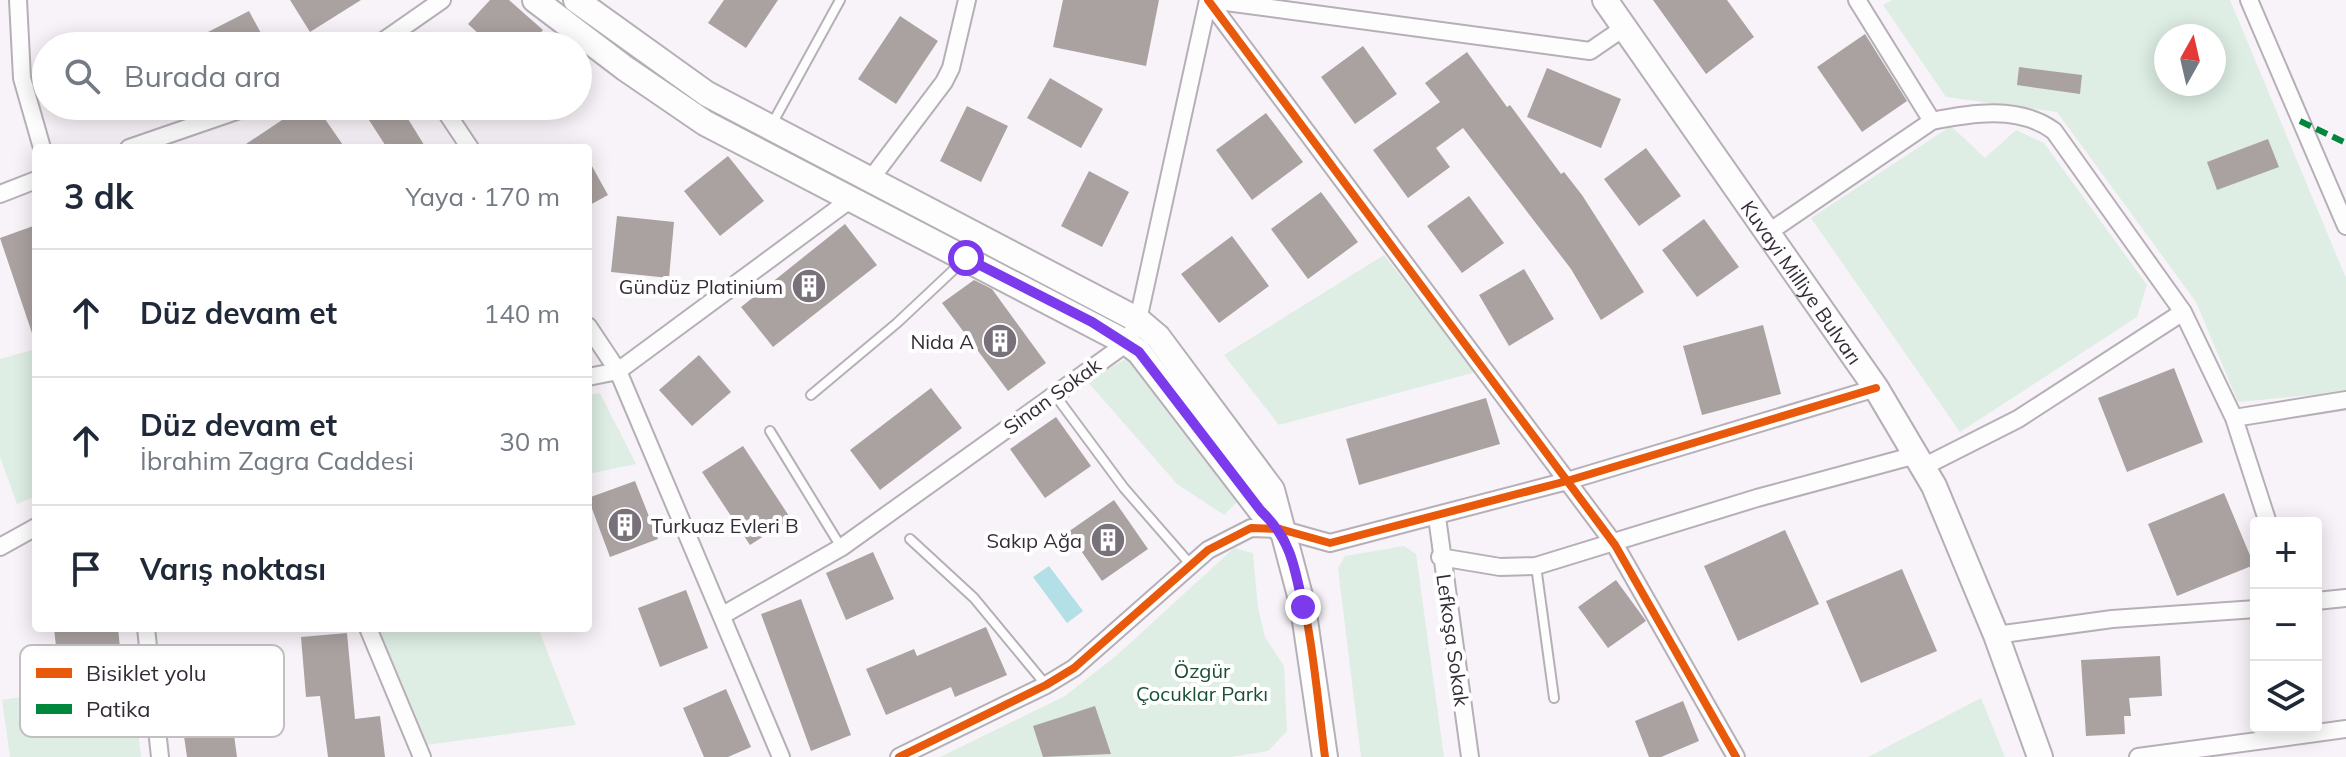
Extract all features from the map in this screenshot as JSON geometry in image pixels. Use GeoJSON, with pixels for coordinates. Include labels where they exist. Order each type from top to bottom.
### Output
{"type":"FeatureCollection","features":[{"type":"Feature","properties":{"kind":"main road"},"geometry":{"type":"LineString","coordinates":[[535,0],[579,32]]}},
{"type":"Feature","properties":{"kind":"main road"},"geometry":{"type":"LineString","coordinates":[[576,0],[694,86],[770,129],[1138,320],[1178,361],[1272,490],[1303,607],[1325,757]]}},
{"type":"Feature","properties":{"kind":"main road","name":"Kuvayi Milliye Bulvarı"},"geometry":{"type":"LineString","coordinates":[[1605,0],[1876,388],[1919,461],[1996,635],[2040,757]]}},
{"type":"Feature","properties":{"kind":"main road"},"geometry":{"type":"LineString","coordinates":[[592,41],[705,123],[1127,343],[1139,352],[1252,499],[1280,529]]}},
{"type":"Feature","properties":{"kind":"street"},"geometry":{"type":"LineString","coordinates":[[18,0],[22,78],[32,113]]}},
{"type":"Feature","properties":{"kind":"street"},"geometry":{"type":"LineString","coordinates":[[407,32],[442,0]]}},
{"type":"Feature","properties":{"kind":"street"},"geometry":{"type":"LineString","coordinates":[[870,180],[944,82],[951,68],[967,0]]}},
{"type":"Feature","properties":{"kind":"street"},"geometry":{"type":"LineString","coordinates":[[1209,0],[1590,51],[1625,27]]}},
{"type":"Feature","properties":{"kind":"street"},"geometry":{"type":"LineString","coordinates":[[1209,0],[1615,545],[1736,757]]}},
{"type":"Feature","properties":{"kind":"street","name":"Sinan Sokak"},"geometry":{"type":"LineString","coordinates":[[723,615],[842,547],[1127,343],[1138,320],[1209,0]]}},
{"type":"Feature","properties":{"kind":"street"},"geometry":{"type":"LineString","coordinates":[[1857,0],[1932,121]]}},
{"type":"Feature","properties":{"kind":"street"},"geometry":{"type":"LineString","coordinates":[[2249,0],[2346,226]]}},
{"type":"Feature","properties":{"kind":"street"},"geometry":{"type":"LineString","coordinates":[[0,24],[19,23]]}},
{"type":"Feature","properties":{"kind":"street"},"geometry":{"type":"LineString","coordinates":[[1766,234],[1932,121],[1972,113],[1994,113],[2046,126],[2183,312],[2234,418],[2266,517]]}},
{"type":"Feature","properties":{"kind":"street"},"geometry":{"type":"LineString","coordinates":[[34,120],[41,144]]}},
{"type":"Feature","properties":{"kind":"street"},"geometry":{"type":"LineString","coordinates":[[141,144],[210,120]]}},
{"type":"Feature","properties":{"kind":"street"},"geometry":{"type":"LineString","coordinates":[[451,120],[467,144]]}},
{"type":"Feature","properties":{"kind":"street"},"geometry":{"type":"LineString","coordinates":[[0,194],[32,182]]}},
{"type":"Feature","properties":{"kind":"street"},"geometry":{"type":"LineString","coordinates":[[592,376],[618,371],[851,199]]}},
{"type":"Feature","properties":{"kind":"street","name":"Lefkoşa Sokak"},"geometry":{"type":"LineString","coordinates":[[1470,757],[1440,557],[1500,567],[1536,566],[1615,545],[1757,498],[1919,461],[2018,419],[2183,312]]}},
{"type":"Feature","properties":{"kind":"street"},"geometry":{"type":"LineString","coordinates":[[592,332],[618,371],[781,757]]}},
{"type":"Feature","properties":{"kind":"street"},"geometry":{"type":"LineString","coordinates":[[899,757],[1046,685],[1090,656],[1191,565],[1228,538],[1251,528],[1280,529],[1330,543],[1567,481],[1876,388]]}},
{"type":"Feature","properties":{"kind":"street"},"geometry":{"type":"LineString","coordinates":[[2234,418],[2346,400]]}},
{"type":"Feature","properties":{"kind":"street"},"geometry":{"type":"LineString","coordinates":[[1437,517],[1440,557]]}},
{"type":"Feature","properties":{"kind":"street"},"geometry":{"type":"LineString","coordinates":[[0,547],[32,529]]}},
{"type":"Feature","properties":{"kind":"street"},"geometry":{"type":"LineString","coordinates":[[2322,600],[2346,598]]}},
{"type":"Feature","properties":{"kind":"street"},"geometry":{"type":"LineString","coordinates":[[1996,635],[2112,619],[2250,609]]}},
{"type":"Feature","properties":{"kind":"street"},"geometry":{"type":"LineString","coordinates":[[370,632],[422,757]]}},
{"type":"Feature","properties":{"kind":"street"},"geometry":{"type":"LineString","coordinates":[[2322,729],[2346,729]]}},
{"type":"Feature","properties":{"kind":"street"},"geometry":{"type":"LineString","coordinates":[[2138,757],[2279,733]]}},
{"type":"Feature","properties":{"kind":"street"},"geometry":{"type":"LineString","coordinates":[[158,737],[160,757]]}},
{"type":"Feature","properties":{"kind":"lane"},"geometry":{"type":"LineString","coordinates":[[770,129],[840,0]]}},
{"type":"Feature","properties":{"kind":"lane"},"geometry":{"type":"LineString","coordinates":[[811,395],[897,323],[966,258]]}},
{"type":"Feature","properties":{"kind":"lane"},"geometry":{"type":"LineString","coordinates":[[1055,394],[1124,488],[1191,565]]}},
{"type":"Feature","properties":{"kind":"lane"},"geometry":{"type":"LineString","coordinates":[[770,431],[842,547]]}},
{"type":"Feature","properties":{"kind":"lane"},"geometry":{"type":"LineString","coordinates":[[910,539],[974,598],[1046,685]]}},
{"type":"Feature","properties":{"kind":"lane"},"geometry":{"type":"LineString","coordinates":[[1536,566],[1554,698]]}},
{"type":"Feature","properties":{"kind":"green space"},"geometry":{"type":"Polygon","coordinates":[[[1892,0],[2230,0],[2346,278],[2346,392],[2238,402],[2196,302],[2057,112],[1946,97],[1883,5],[1892,0]]]}},
{"type":"Feature","properties":{"kind":"green space"},"geometry":{"type":"Polygon","coordinates":[[[1951,126],[1985,158],[2016,130],[2044,143],[2147,285],[2137,317],[1960,432],[1811,218],[1951,126]]]}},
{"type":"Feature","properties":{"kind":"green space"},"geometry":{"type":"Polygon","coordinates":[[[1384,255],[1476,372],[1279,425],[1224,355],[1384,255]]]}},
{"type":"Feature","properties":{"kind":"green space"},"geometry":{"type":"Polygon","coordinates":[[[32,350],[32,498],[17,504],[0,457],[0,359],[32,350]]]}},
{"type":"Feature","properties":{"kind":"green space"},"geometry":{"type":"Polygon","coordinates":[[[1131,356],[1240,499],[1224,515],[1177,484],[1087,381],[1131,356]]]}},
{"type":"Feature","properties":{"kind":"green space"},"geometry":{"type":"Polygon","coordinates":[[[600,393],[636,464],[592,473],[592,394],[600,393]]]}},
{"type":"Feature","properties":{"kind":"green space"},"geometry":{"type":"Polygon","coordinates":[[[1404,546],[1416,554],[1444,757],[1361,757],[1338,568],[1345,556],[1404,546]]]}},
{"type":"Feature","properties":{"kind":"green space","name":"Özgür Çocuklar Parkı"},"geometry":{"type":"Polygon","coordinates":[[[1234,548],[1253,553],[1258,608],[1265,637],[1284,666],[1287,731],[1268,751],[1231,757],[940,757],[1065,696],[1117,655],[1234,548]]]}},
{"type":"Feature","properties":{"kind":"green space"},"geometry":{"type":"Polygon","coordinates":[[[380,632],[540,632],[576,725],[426,745],[380,632]]]}},
{"type":"Feature","properties":{"kind":"green space"},"geometry":{"type":"Polygon","coordinates":[[[20,697],[20,737],[139,737],[141,757],[10,757],[2,700],[20,697]]]}},
{"type":"Feature","properties":{"kind":"green space"},"geometry":{"type":"Polygon","coordinates":[[[1981,698],[2005,757],[1868,757],[1981,698]]]}},
{"type":"Feature","properties":{"kind":"water"},"geometry":{"type":"Polygon","coordinates":[[[1049,566],[1083,611],[1067,623],[1033,577],[1049,566]]]}},
{"type":"Feature","properties":{"kind":"building"},"geometry":{"type":"Polygon","coordinates":[[[290,0],[361,0],[310,32],[290,0]]]}},
{"type":"Feature","properties":{"kind":"building"},"geometry":{"type":"Polygon","coordinates":[[[490,0],[509,0],[543,30],[477,32],[468,24],[490,0]]]}},
{"type":"Feature","properties":{"kind":"building"},"geometry":{"type":"Polygon","coordinates":[[[724,0],[778,0],[746,48],[708,23],[724,0]]]}},
{"type":"Feature","properties":{"kind":"building"},"geometry":{"type":"Polygon","coordinates":[[[1063,0],[1159,0],[1146,66],[1053,47],[1063,0]]]}},
{"type":"Feature","properties":{"kind":"building"},"geometry":{"type":"Polygon","coordinates":[[[1653,0],[1727,0],[1754,37],[1706,74],[1653,0]]]}},
{"type":"Feature","properties":{"kind":"building"},"geometry":{"type":"Polygon","coordinates":[[[249,11],[260,32],[208,32],[249,11]]]}},
{"type":"Feature","properties":{"kind":"building"},"geometry":{"type":"Polygon","coordinates":[[[900,16],[938,41],[896,104],[858,79],[900,16]]]}},
{"type":"Feature","properties":{"kind":"building"},"geometry":{"type":"Polygon","coordinates":[[[1865,34],[1907,101],[1862,132],[1817,67],[1865,34]]]}},
{"type":"Feature","properties":{"kind":"building"},"geometry":{"type":"Polygon","coordinates":[[[1363,46],[1397,94],[1355,124],[1321,77],[1363,46]]]}},
{"type":"Feature","properties":{"kind":"building"},"geometry":{"type":"Polygon","coordinates":[[[1467,52],[1507,107],[1510,105],[1561,174],[1564,172],[1582,195],[1644,292],[1601,320],[1571,269],[1463,128],[1436,148],[1450,167],[1408,198],[1373,150],[1440,102],[1425,83],[1467,52]]]}},
{"type":"Feature","properties":{"kind":"building"},"geometry":{"type":"Polygon","coordinates":[[[2019,67],[2082,75],[2080,94],[2017,85],[2019,67]]]}},
{"type":"Feature","properties":{"kind":"building"},"geometry":{"type":"Polygon","coordinates":[[[1547,68],[1621,99],[1601,148],[1527,117],[1547,68]]]}},
{"type":"Feature","properties":{"kind":"building"},"geometry":{"type":"Polygon","coordinates":[[[1050,78],[1103,109],[1081,148],[1027,118],[1050,78]]]}},
{"type":"Feature","properties":{"kind":"building"},"geometry":{"type":"Polygon","coordinates":[[[967,106],[1008,126],[981,182],[940,161],[967,106]]]}},
{"type":"Feature","properties":{"kind":"building"},"geometry":{"type":"Polygon","coordinates":[[[1266,113],[1303,162],[1252,200],[1216,150],[1266,113]]]}},
{"type":"Feature","properties":{"kind":"building"},"geometry":{"type":"Polygon","coordinates":[[[282,120],[326,120],[342,144],[246,144],[282,120]]]}},
{"type":"Feature","properties":{"kind":"building"},"geometry":{"type":"Polygon","coordinates":[[[369,120],[409,120],[424,144],[384,144],[369,120]]]}},
{"type":"Feature","properties":{"kind":"building"},"geometry":{"type":"Polygon","coordinates":[[[2268,139],[2279,167],[2217,190],[2207,162],[2268,139]]]}},
{"type":"Feature","properties":{"kind":"building"},"geometry":{"type":"Polygon","coordinates":[[[1646,148],[1681,196],[1639,226],[1604,179],[1646,148]]]}},
{"type":"Feature","properties":{"kind":"building"},"geometry":{"type":"Polygon","coordinates":[[[728,156],[764,201],[720,236],[684,191],[728,156]]]}},
{"type":"Feature","properties":{"kind":"building"},"geometry":{"type":"Polygon","coordinates":[[[592,166],[608,195],[592,204],[592,166]]]}},
{"type":"Feature","properties":{"kind":"building"},"geometry":{"type":"Polygon","coordinates":[[[1089,171],[1129,192],[1102,247],[1061,226],[1089,171]]]}},
{"type":"Feature","properties":{"kind":"building"},"geometry":{"type":"Polygon","coordinates":[[[1321,192],[1358,242],[1308,279],[1271,229],[1321,192]]]}},
{"type":"Feature","properties":{"kind":"building"},"geometry":{"type":"Polygon","coordinates":[[[1469,196],[1504,243],[1462,273],[1427,226],[1469,196]]]}},
{"type":"Feature","properties":{"kind":"building"},"geometry":{"type":"Polygon","coordinates":[[[617,216],[674,222],[669,278],[611,272],[617,216]]]}},
{"type":"Feature","properties":{"kind":"building"},"geometry":{"type":"Polygon","coordinates":[[[1704,219],[1739,267],[1697,297],[1662,250],[1704,219]]]}},
{"type":"Feature","properties":{"kind":"building","name":"Gündüz Platinium"},"geometry":{"type":"Polygon","coordinates":[[[845,224],[877,265],[773,347],[741,307],[845,224]]]}},
{"type":"Feature","properties":{"kind":"building"},"geometry":{"type":"Polygon","coordinates":[[[32,226],[32,333],[0,238],[32,226]]]}},
{"type":"Feature","properties":{"kind":"building"},"geometry":{"type":"Polygon","coordinates":[[[1232,236],[1269,286],[1219,323],[1181,274],[1232,236]]]}},
{"type":"Feature","properties":{"kind":"building"},"geometry":{"type":"Polygon","coordinates":[[[1524,269],[1554,319],[1509,346],[1479,295],[1524,269]]]}},
{"type":"Feature","properties":{"kind":"building","name":"Nida A"},"geometry":{"type":"Polygon","coordinates":[[[974,280],[992,289],[1046,363],[1008,391],[942,303],[974,280]]]}},
{"type":"Feature","properties":{"kind":"building"},"geometry":{"type":"Polygon","coordinates":[[[1763,325],[1781,394],[1702,415],[1683,346],[1763,325]]]}},
{"type":"Feature","properties":{"kind":"building"},"geometry":{"type":"Polygon","coordinates":[[[699,355],[731,392],[692,426],[659,390],[699,355]]]}},
{"type":"Feature","properties":{"kind":"building"},"geometry":{"type":"Polygon","coordinates":[[[2174,368],[2203,442],[2127,472],[2098,398],[2174,368]]]}},
{"type":"Feature","properties":{"kind":"building"},"geometry":{"type":"Polygon","coordinates":[[[931,388],[962,428],[880,490],[850,450],[931,388]]]}},
{"type":"Feature","properties":{"kind":"building"},"geometry":{"type":"Polygon","coordinates":[[[1486,398],[1500,444],[1359,485],[1346,439],[1486,398]]]}},
{"type":"Feature","properties":{"kind":"building"},"geometry":{"type":"Polygon","coordinates":[[[1056,417],[1091,466],[1045,498],[1010,449],[1056,417]]]}},
{"type":"Feature","properties":{"kind":"building"},"geometry":{"type":"Polygon","coordinates":[[[743,446],[791,519],[750,545],[702,472],[743,446]]]}},
{"type":"Feature","properties":{"kind":"building","name":"Turkuaz Evleri B"},"geometry":{"type":"Polygon","coordinates":[[[635,481],[658,539],[610,557],[592,509],[592,497],[635,481]]]}},
{"type":"Feature","properties":{"kind":"building"},"geometry":{"type":"Polygon","coordinates":[[[2224,493],[2250,555],[2250,567],[2177,596],[2148,524],[2224,493]]]}},
{"type":"Feature","properties":{"kind":"building","name":"Sakıp Ağa"},"geometry":{"type":"Polygon","coordinates":[[[1114,500],[1148,549],[1102,581],[1068,532],[1114,500]]]}},
{"type":"Feature","properties":{"kind":"building"},"geometry":{"type":"Polygon","coordinates":[[[1785,530],[1819,604],[1738,641],[1704,566],[1785,530]]]}},
{"type":"Feature","properties":{"kind":"building"},"geometry":{"type":"Polygon","coordinates":[[[873,552],[894,599],[846,620],[826,573],[873,552]]]}},
{"type":"Feature","properties":{"kind":"building"},"geometry":{"type":"Polygon","coordinates":[[[1902,569],[1937,651],[1861,683],[1826,601],[1902,569]]]}},
{"type":"Feature","properties":{"kind":"building"},"geometry":{"type":"Polygon","coordinates":[[[1616,580],[1646,621],[1608,648],[1578,607],[1616,580]]]}},
{"type":"Feature","properties":{"kind":"building"},"geometry":{"type":"Polygon","coordinates":[[[686,590],[708,648],[660,667],[638,608],[686,590]]]}},
{"type":"Feature","properties":{"kind":"building"},"geometry":{"type":"Polygon","coordinates":[[[801,599],[851,735],[811,751],[761,614],[801,599]]]}},
{"type":"Feature","properties":{"kind":"building"},"geometry":{"type":"Polygon","coordinates":[[[986,627],[1007,675],[955,697],[951,687],[886,715],[866,669],[914,649],[917,656],[986,627]]]}},
{"type":"Feature","properties":{"kind":"building"},"geometry":{"type":"Polygon","coordinates":[[[54,632],[118,632],[120,645],[56,645],[54,632]]]}},
{"type":"Feature","properties":{"kind":"building"},"geometry":{"type":"Polygon","coordinates":[[[347,633],[355,719],[380,716],[385,757],[328,757],[320,696],[306,697],[301,637],[347,633]]]}},
{"type":"Feature","properties":{"kind":"building"},"geometry":{"type":"Polygon","coordinates":[[[2160,656],[2162,696],[2129,698],[2131,716],[2124,716],[2125,734],[2086,736],[2081,660],[2160,656]]]}},
{"type":"Feature","properties":{"kind":"building"},"geometry":{"type":"Polygon","coordinates":[[[726,689],[751,747],[728,757],[704,757],[683,708],[726,689]]]}},
{"type":"Feature","properties":{"kind":"building"},"geometry":{"type":"Polygon","coordinates":[[[1683,701],[1699,741],[1661,757],[1649,757],[1635,721],[1683,701]]]}},
{"type":"Feature","properties":{"kind":"building"},"geometry":{"type":"Polygon","coordinates":[[[1095,706],[1111,754],[1043,757],[1033,726],[1095,706]]]}},
{"type":"Feature","properties":{"kind":"building"},"geometry":{"type":"Polygon","coordinates":[[[184,737],[234,737],[237,757],[187,757],[184,737]]]}},
{"type":"Feature","properties":{"kind":"marked path"},"geometry":{"type":"LineString","coordinates":[[2300,121],[2346,143]]}},
{"type":"Feature","properties":{"kind":"cycle path"},"geometry":{"type":"LineString","coordinates":[[1208,0],[1615,545],[1736,757]]}},
{"type":"Feature","properties":{"kind":"cycle path"},"geometry":{"type":"LineString","coordinates":[[899,757],[1046,685],[1074,668],[1208,550],[1251,528],[1280,529],[1330,543],[1567,481],[1876,388]]}},
{"type":"Feature","properties":{"kind":"cycle path"},"geometry":{"type":"LineString","coordinates":[[1280,529],[1299,583],[1305,612],[1325,757]]}},
{"type":"Feature","properties":{"kind":"place","name":"Gündüz Platinium"},"geometry":{"type":"Point","coordinates":[809,286]}},
{"type":"Feature","properties":{"kind":"place","name":"Nida A"},"geometry":{"type":"Point","coordinates":[1000,341]}},
{"type":"Feature","properties":{"kind":"place","name":"Turkuaz Evleri B"},"geometry":{"type":"Point","coordinates":[625,525]}},
{"type":"Feature","properties":{"kind":"place","name":"Sakıp Ağa"},"geometry":{"type":"Point","coordinates":[1108,540]}},
{"type":"Feature","properties":{"kind":"route"},"geometry":{"type":"LineString","coordinates":[[966,258],[1092,322],[1139,352],[1261,511],[1280,529],[1295,568],[1303,607]]}}]}
